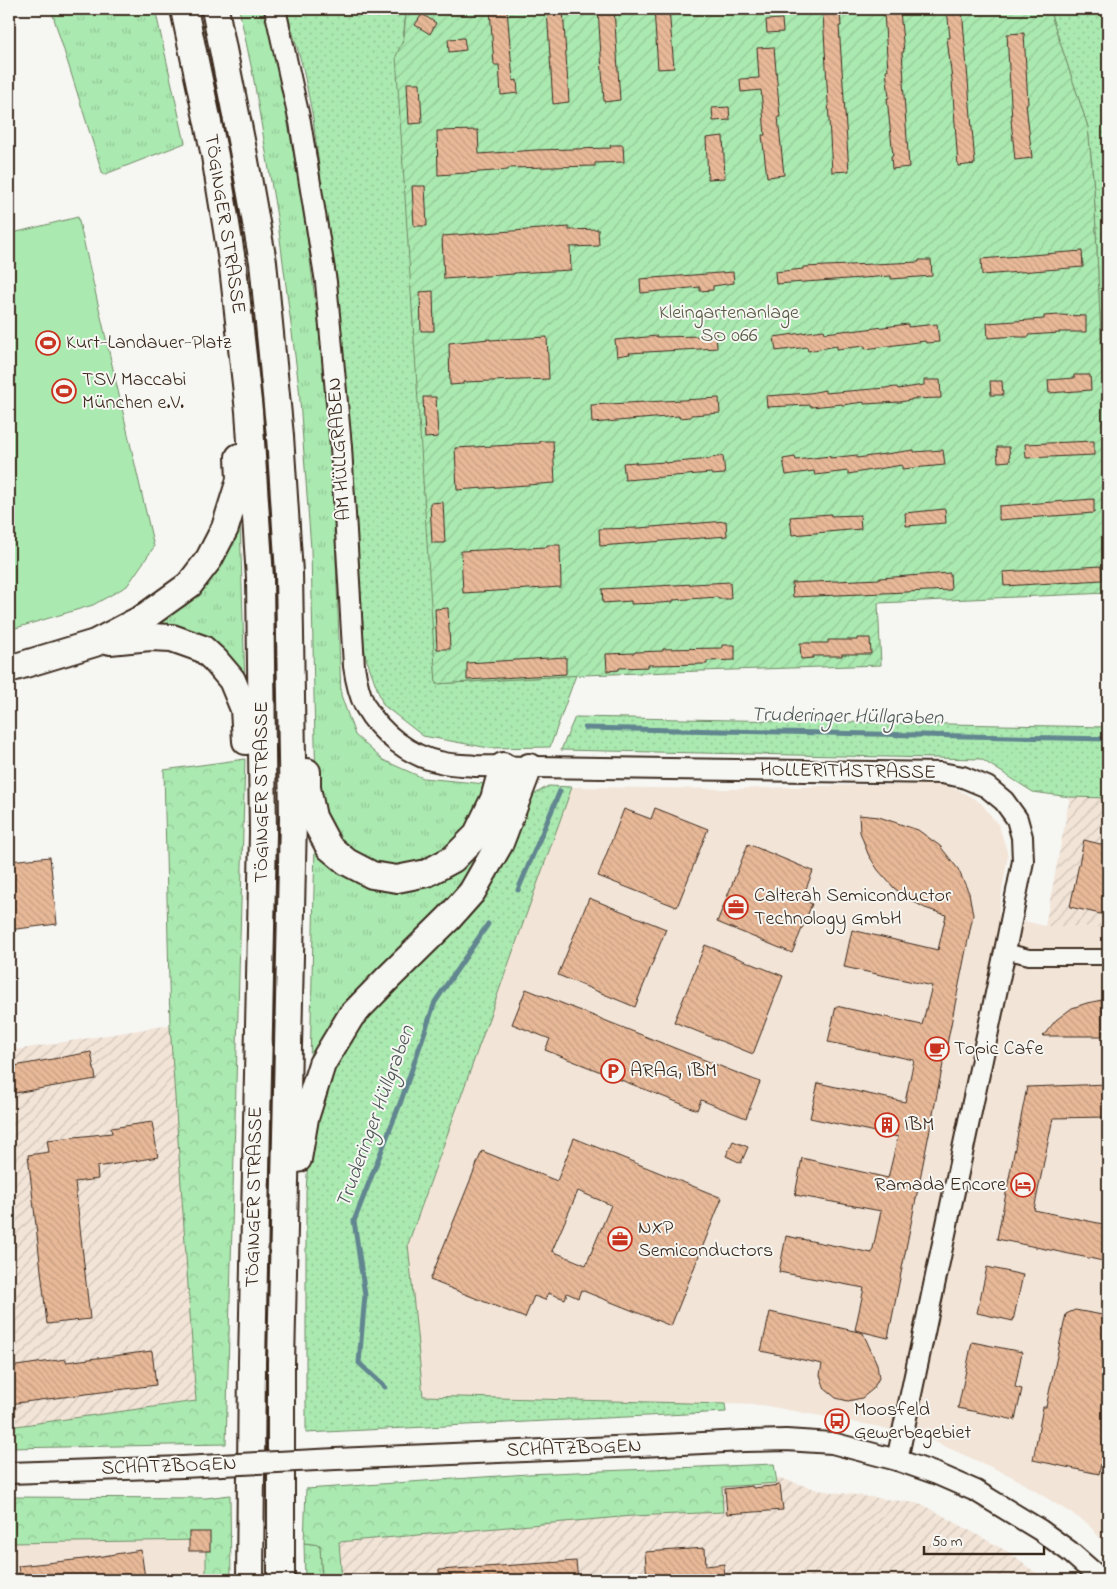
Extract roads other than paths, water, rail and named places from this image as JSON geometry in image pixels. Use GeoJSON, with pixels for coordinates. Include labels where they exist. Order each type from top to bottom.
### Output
{"type":"FeatureCollection","features":[{"type":"Feature","properties":{"kind":"highway","name":"TÖGINGER STRASSE"},"geometry":{"type":"LineString","coordinates":[[184,9],[220,184],[233,267],[249,411],[260,578],[263,834],[252,1363],[250,1580]]}},
{"type":"Feature","properties":{"kind":"highway","name":"TÖGINGER STRASSE"},"geometry":{"type":"LineString","coordinates":[[215,9],[240,130],[263,262],[281,446],[289,573],[293,819],[280,1362],[281,1580]]}},
{"type":"Feature","properties":{"kind":"highway"},"geometry":{"type":"LineString","coordinates":[[95,643],[143,618],[163,605],[189,585],[209,559],[225,528],[240,480],[239,436],[249,411]]}},
{"type":"Feature","properties":{"kind":"highway"},"geometry":{"type":"LineString","coordinates":[[290,610],[305,654],[307,788],[313,817],[329,847],[347,862],[372,875],[397,879],[427,873],[453,859],[476,836],[494,798],[516,766]]}},
{"type":"Feature","properties":{"kind":"highway"},"geometry":{"type":"LineString","coordinates":[[9,669],[95,643],[150,637],[172,638],[203,649],[216,660],[232,680],[244,709],[249,799],[263,834]]}},
{"type":"Feature","properties":{"kind":"highway"},"geometry":{"type":"LineString","coordinates":[[283,1271],[297,1249],[297,1168],[305,1118],[322,1064],[351,1016],[449,918],[472,892],[500,843],[516,766]]}},
{"type":"Feature","properties":{"kind":"main road","name":"AM HÜLLGRABEN"},"geometry":{"type":"LineString","coordinates":[[275,9],[300,122],[326,282],[341,447],[354,666],[357,685],[365,706],[374,719],[400,745],[439,762],[516,766]]}},
{"type":"Feature","properties":{"kind":"main road","name":"HOLLERITHSTRASSE"},"geometry":{"type":"LineString","coordinates":[[516,766],[941,773],[971,780],[987,787],[1004,801],[1017,819],[1022,837],[1023,861],[897,1460]]}},
{"type":"Feature","properties":{"kind":"main road","name":"SCHATZBOGEN"},"geometry":{"type":"LineString","coordinates":[[9,1473],[786,1440],[832,1442],[897,1460],[938,1474],[976,1491],[1040,1530],[1069,1551],[1102,1580]]}},
{"type":"Feature","properties":{"kind":"street"},"geometry":{"type":"LineString","coordinates":[[1005,951],[1029,957],[1108,957]]}},
{"type":"Feature","properties":{"kind":"waterway","name":"Truderinger Hüllgraben"},"geometry":{"type":"LineString","coordinates":[[585,728],[1108,739]]}},
{"type":"Feature","properties":{"kind":"waterway","name":"Truderinger Hüllgraben"},"geometry":{"type":"LineString","coordinates":[[518,890],[560,791]]}},
{"type":"Feature","properties":{"kind":"waterway","name":"Truderinger Hüllgraben"},"geometry":{"type":"LineString","coordinates":[[385,1387],[359,1363],[365,1295],[354,1221],[401,1101],[435,1002],[488,924]]}},
{"type":"Feature","properties":{"kind":"place","name":"Kurt-Landauer-Platz"},"geometry":{"type":"Point","coordinates":[48,343]}},
{"type":"Feature","properties":{"kind":"place","name":"TSV Maccabi München e.V."},"geometry":{"type":"Point","coordinates":[64,391]}},
{"type":"Feature","properties":{"kind":"place","name":"Calterah Semiconductor Technology GmbH"},"geometry":{"type":"Point","coordinates":[736,907]}},
{"type":"Feature","properties":{"kind":"place","name":"Topic Cafe"},"geometry":{"type":"Point","coordinates":[937,1049]}},
{"type":"Feature","properties":{"kind":"place","name":"ARAG, IBM"},"geometry":{"type":"Point","coordinates":[613,1071]}},
{"type":"Feature","properties":{"kind":"place","name":"IBM"},"geometry":{"type":"Point","coordinates":[887,1125]}},
{"type":"Feature","properties":{"kind":"place","name":"Ramada Encore"},"geometry":{"type":"Point","coordinates":[1023,1185]}},
{"type":"Feature","properties":{"kind":"place","name":"NXP Semiconductors"},"geometry":{"type":"Point","coordinates":[620,1239]}},
{"type":"Feature","properties":{"kind":"place","name":"Moosfeld Gewerbegebiet"},"geometry":{"type":"Point","coordinates":[837,1421]}},
{"type":"Feature","properties":{"kind":"park label","name":"Kleingartenanlage SO 066"},"geometry":{"type":"Point","coordinates":[729,324]}}]}
